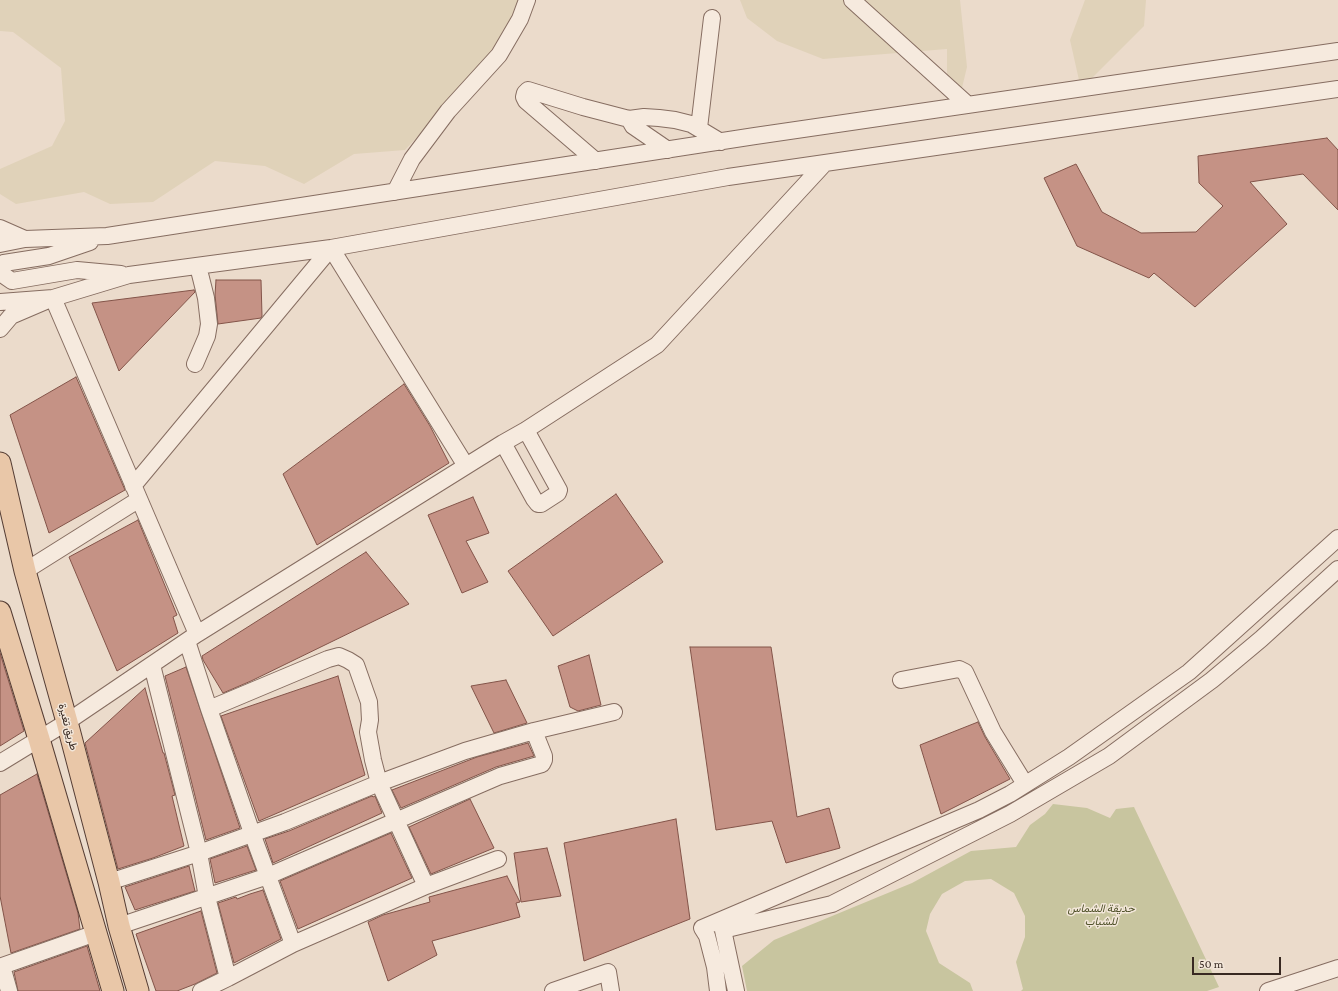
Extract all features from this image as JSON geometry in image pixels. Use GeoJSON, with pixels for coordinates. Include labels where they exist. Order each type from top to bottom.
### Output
{"type":"FeatureCollection","features":[{"type":"Feature","properties":{"kind":"main road","name":"طريق تغيرة"},"geometry":{"type":"LineString","coordinates":[[0,463],[25,572],[67,722],[138,991]]}},
{"type":"Feature","properties":{"kind":"main road"},"geometry":{"type":"LineString","coordinates":[[1,623],[39,739],[113,991]]}},
{"type":"Feature","properties":{"kind":"street"},"geometry":{"type":"LineString","coordinates":[[395,192],[412,159],[448,111],[499,56],[520,19],[527,0]]}},
{"type":"Feature","properties":{"kind":"street"},"geometry":{"type":"LineString","coordinates":[[852,0],[968,105]]}},
{"type":"Feature","properties":{"kind":"street"},"geometry":{"type":"LineString","coordinates":[[699,128],[712,18]]}},
{"type":"Feature","properties":{"kind":"street"},"geometry":{"type":"LineString","coordinates":[[0,244],[25,239],[107,236],[721,142],[1338,51]]}},
{"type":"Feature","properties":{"kind":"street"},"geometry":{"type":"LineString","coordinates":[[0,329],[10,316],[53,298],[129,275],[331,248],[728,177],[1338,89]]}},
{"type":"Feature","properties":{"kind":"street"},"geometry":{"type":"LineString","coordinates":[[596,161],[526,101],[524,97],[525,93],[528,90],[582,107],[629,119],[644,117],[675,120],[691,124],[721,142]]}},
{"type":"Feature","properties":{"kind":"street"},"geometry":{"type":"LineString","coordinates":[[629,119],[633,126],[668,150]]}},
{"type":"Feature","properties":{"kind":"street"},"geometry":{"type":"LineString","coordinates":[[0,763],[67,722],[192,638],[526,430],[657,345],[825,163]]}},
{"type":"Feature","properties":{"kind":"street"},"geometry":{"type":"LineString","coordinates":[[0,228],[25,239]]}},
{"type":"Feature","properties":{"kind":"street"},"geometry":{"type":"LineString","coordinates":[[107,236],[49,256],[4,262],[2,269],[3,275],[12,281],[77,270],[129,275]]}},
{"type":"Feature","properties":{"kind":"street"},"geometry":{"type":"LineString","coordinates":[[331,248],[466,466]]}},
{"type":"Feature","properties":{"kind":"street"},"geometry":{"type":"LineString","coordinates":[[25,572],[136,493],[331,248]]}},
{"type":"Feature","properties":{"kind":"street"},"geometry":{"type":"LineString","coordinates":[[195,364],[207,336],[209,324],[206,298],[198,266]]}},
{"type":"Feature","properties":{"kind":"street"},"geometry":{"type":"LineString","coordinates":[[53,298],[136,493],[192,638],[209,709],[252,833],[293,944]]}},
{"type":"Feature","properties":{"kind":"street"},"geometry":{"type":"LineString","coordinates":[[0,302],[53,298]]}},
{"type":"Feature","properties":{"kind":"street"},"geometry":{"type":"LineString","coordinates":[[503,443],[534,499],[538,504],[541,504],[558,493],[559,490],[526,430]]}},
{"type":"Feature","properties":{"kind":"street"},"geometry":{"type":"LineString","coordinates":[[718,991],[715,968],[706,936],[702,928],[979,810],[1025,784],[1069,757],[1189,672],[1338,538]]}},
{"type":"Feature","properties":{"kind":"street"},"geometry":{"type":"LineString","coordinates":[[736,991],[723,930],[832,904],[1017,810],[1109,756],[1131,741],[1212,680],[1336,576]]}},
{"type":"Feature","properties":{"kind":"street"},"geometry":{"type":"LineString","coordinates":[[209,709],[328,659],[339,656],[356,665],[369,702],[370,720],[368,732],[372,760],[379,783],[426,886]]}},
{"type":"Feature","properties":{"kind":"street"},"geometry":{"type":"LineString","coordinates":[[152,665],[199,853],[207,897],[228,978]]}},
{"type":"Feature","properties":{"kind":"street"},"geometry":{"type":"LineString","coordinates":[[901,680],[959,669],[965,672],[993,732],[1025,784]]}},
{"type":"Feature","properties":{"kind":"street"},"geometry":{"type":"LineString","coordinates":[[109,882],[199,853],[285,822],[379,783],[465,751],[534,731],[614,712]]}},
{"type":"Feature","properties":{"kind":"street"},"geometry":{"type":"LineString","coordinates":[[120,926],[268,876],[500,776],[542,764],[544,756],[534,731]]}},
{"type":"Feature","properties":{"kind":"street"},"geometry":{"type":"LineString","coordinates":[[201,991],[293,944],[426,886],[498,859]]}},
{"type":"Feature","properties":{"kind":"street"},"geometry":{"type":"LineString","coordinates":[[9,991],[1,961],[96,933]]}},
{"type":"Feature","properties":{"kind":"street"},"geometry":{"type":"LineString","coordinates":[[1268,991],[1338,968]]}},
{"type":"Feature","properties":{"kind":"street"},"geometry":{"type":"LineString","coordinates":[[553,991],[608,972],[611,991]]}},
{"type":"Feature","properties":{"kind":"shaded area"},"geometry":{"type":"Polygon","coordinates":[[[0,0],[520,0],[520,3],[492,56],[405,150],[354,154],[304,184],[265,166],[215,161],[153,202],[110,204],[84,192],[16,204],[0,194],[0,169],[52,146],[65,121],[61,68],[13,32],[0,31],[0,0]]]}},
{"type":"Feature","properties":{"kind":"shaded area"},"geometry":{"type":"Polygon","coordinates":[[[740,0],[960,0],[967,67],[961,92],[947,90],[947,49],[823,59],[777,41],[747,18],[740,0]]]}},
{"type":"Feature","properties":{"kind":"shaded area"},"geometry":{"type":"Polygon","coordinates":[[[1085,0],[1146,0],[1144,26],[1081,89],[1070,40],[1085,0]]]}},
{"type":"Feature","properties":{"kind":"green space","name":"حديقة الشماس للشباب"},"geometry":{"type":"Polygon","coordinates":[[[1053,804],[1087,808],[1110,818],[1116,809],[1134,807],[1219,987],[1207,991],[1021,991],[1023,989],[1016,962],[1025,937],[1025,916],[1014,893],[991,879],[965,881],[942,894],[930,914],[926,931],[939,963],[970,983],[973,991],[747,991],[742,966],[774,940],[912,883],[971,851],[1016,847],[1030,825],[1045,814],[1053,804]]]}},
{"type":"Feature","properties":{"kind":"building"},"geometry":{"type":"Polygon","coordinates":[[[1327,138],[1338,150],[1338,210],[1303,174],[1250,182],[1287,224],[1195,307],[1154,273],[1149,278],[1077,246],[1044,178],[1076,164],[1102,212],[1141,233],[1196,232],[1223,206],[1199,183],[1198,156],[1327,138]]]}},
{"type":"Feature","properties":{"kind":"building"},"geometry":{"type":"Polygon","coordinates":[[[216,280],[261,280],[261,318],[218,324],[215,295],[216,280]]]}},
{"type":"Feature","properties":{"kind":"building"},"geometry":{"type":"Polygon","coordinates":[[[194,290],[195,292],[119,371],[92,303],[194,290]]]}},
{"type":"Feature","properties":{"kind":"building"},"geometry":{"type":"Polygon","coordinates":[[[76,377],[125,490],[49,533],[10,415],[76,377]]]}},
{"type":"Feature","properties":{"kind":"building"},"geometry":{"type":"Polygon","coordinates":[[[404,384],[430,426],[449,463],[317,545],[283,474],[404,384]]]}},
{"type":"Feature","properties":{"kind":"building"},"geometry":{"type":"Polygon","coordinates":[[[616,494],[663,562],[553,636],[508,571],[616,494]]]}},
{"type":"Feature","properties":{"kind":"building"},"geometry":{"type":"Polygon","coordinates":[[[473,497],[489,533],[466,541],[488,582],[462,593],[428,515],[473,497]]]}},
{"type":"Feature","properties":{"kind":"building"},"geometry":{"type":"Polygon","coordinates":[[[138,520],[177,615],[173,617],[178,633],[117,671],[69,557],[138,520]]]}},
{"type":"Feature","properties":{"kind":"building"},"geometry":{"type":"Polygon","coordinates":[[[366,552],[409,604],[251,681],[223,693],[202,656],[366,552]]]}},
{"type":"Feature","properties":{"kind":"building"},"geometry":{"type":"Polygon","coordinates":[[[690,647],[771,647],[797,817],[829,808],[840,848],[786,863],[772,821],[716,830],[690,647]]]}},
{"type":"Feature","properties":{"kind":"building"},"geometry":{"type":"Polygon","coordinates":[[[0,653],[24,731],[0,746],[0,653]]]}},
{"type":"Feature","properties":{"kind":"building"},"geometry":{"type":"Polygon","coordinates":[[[589,655],[601,705],[578,711],[570,707],[558,666],[589,655]]]}},
{"type":"Feature","properties":{"kind":"building"},"geometry":{"type":"Polygon","coordinates":[[[186,667],[240,828],[206,840],[165,676],[186,667]]]}},
{"type":"Feature","properties":{"kind":"building"},"geometry":{"type":"Polygon","coordinates":[[[338,676],[365,775],[259,821],[221,716],[338,676]]]}},
{"type":"Feature","properties":{"kind":"building"},"geometry":{"type":"Polygon","coordinates":[[[506,680],[527,723],[494,733],[471,686],[506,680]]]}},
{"type":"Feature","properties":{"kind":"building"},"geometry":{"type":"Polygon","coordinates":[[[145,688],[175,795],[172,796],[184,846],[118,869],[85,743],[145,688]]]}},
{"type":"Feature","properties":{"kind":"building"},"geometry":{"type":"Polygon","coordinates":[[[978,722],[985,737],[1010,779],[941,814],[920,745],[978,722]]]}},
{"type":"Feature","properties":{"kind":"building"},"geometry":{"type":"Polygon","coordinates":[[[528,743],[534,756],[496,767],[401,808],[392,790],[477,757],[528,743]]]}},
{"type":"Feature","properties":{"kind":"building"},"geometry":{"type":"Polygon","coordinates":[[[37,774],[78,913],[80,929],[11,953],[0,896],[0,795],[37,774]]]}},
{"type":"Feature","properties":{"kind":"building"},"geometry":{"type":"Polygon","coordinates":[[[375,796],[382,813],[273,863],[265,839],[289,831],[375,796]]]}},
{"type":"Feature","properties":{"kind":"building"},"geometry":{"type":"Polygon","coordinates":[[[470,799],[494,848],[431,874],[409,827],[470,799]]]}},
{"type":"Feature","properties":{"kind":"building"},"geometry":{"type":"Polygon","coordinates":[[[676,819],[690,919],[584,961],[564,843],[676,819]]]}},
{"type":"Feature","properties":{"kind":"building"},"geometry":{"type":"Polygon","coordinates":[[[391,833],[412,878],[298,929],[280,881],[391,833]]]}},
{"type":"Feature","properties":{"kind":"building"},"geometry":{"type":"Polygon","coordinates":[[[247,846],[256,870],[215,883],[210,859],[247,846]]]}},
{"type":"Feature","properties":{"kind":"building"},"geometry":{"type":"Polygon","coordinates":[[[547,848],[561,896],[521,902],[514,853],[547,848]]]}},
{"type":"Feature","properties":{"kind":"building"},"geometry":{"type":"Polygon","coordinates":[[[189,866],[195,891],[135,910],[125,887],[189,866]]]}},
{"type":"Feature","properties":{"kind":"building"},"geometry":{"type":"Polygon","coordinates":[[[507,876],[520,902],[516,903],[520,917],[432,941],[437,955],[388,981],[368,922],[383,915],[430,902],[429,897],[507,876]]]}},
{"type":"Feature","properties":{"kind":"building"},"geometry":{"type":"Polygon","coordinates":[[[263,890],[281,939],[234,963],[218,903],[236,897],[237,899],[263,890]]]}},
{"type":"Feature","properties":{"kind":"building"},"geometry":{"type":"Polygon","coordinates":[[[201,911],[217,973],[177,991],[156,991],[136,934],[201,911]]]}},
{"type":"Feature","properties":{"kind":"building"},"geometry":{"type":"Polygon","coordinates":[[[87,946],[100,991],[18,991],[14,972],[87,946]]]}}]}
